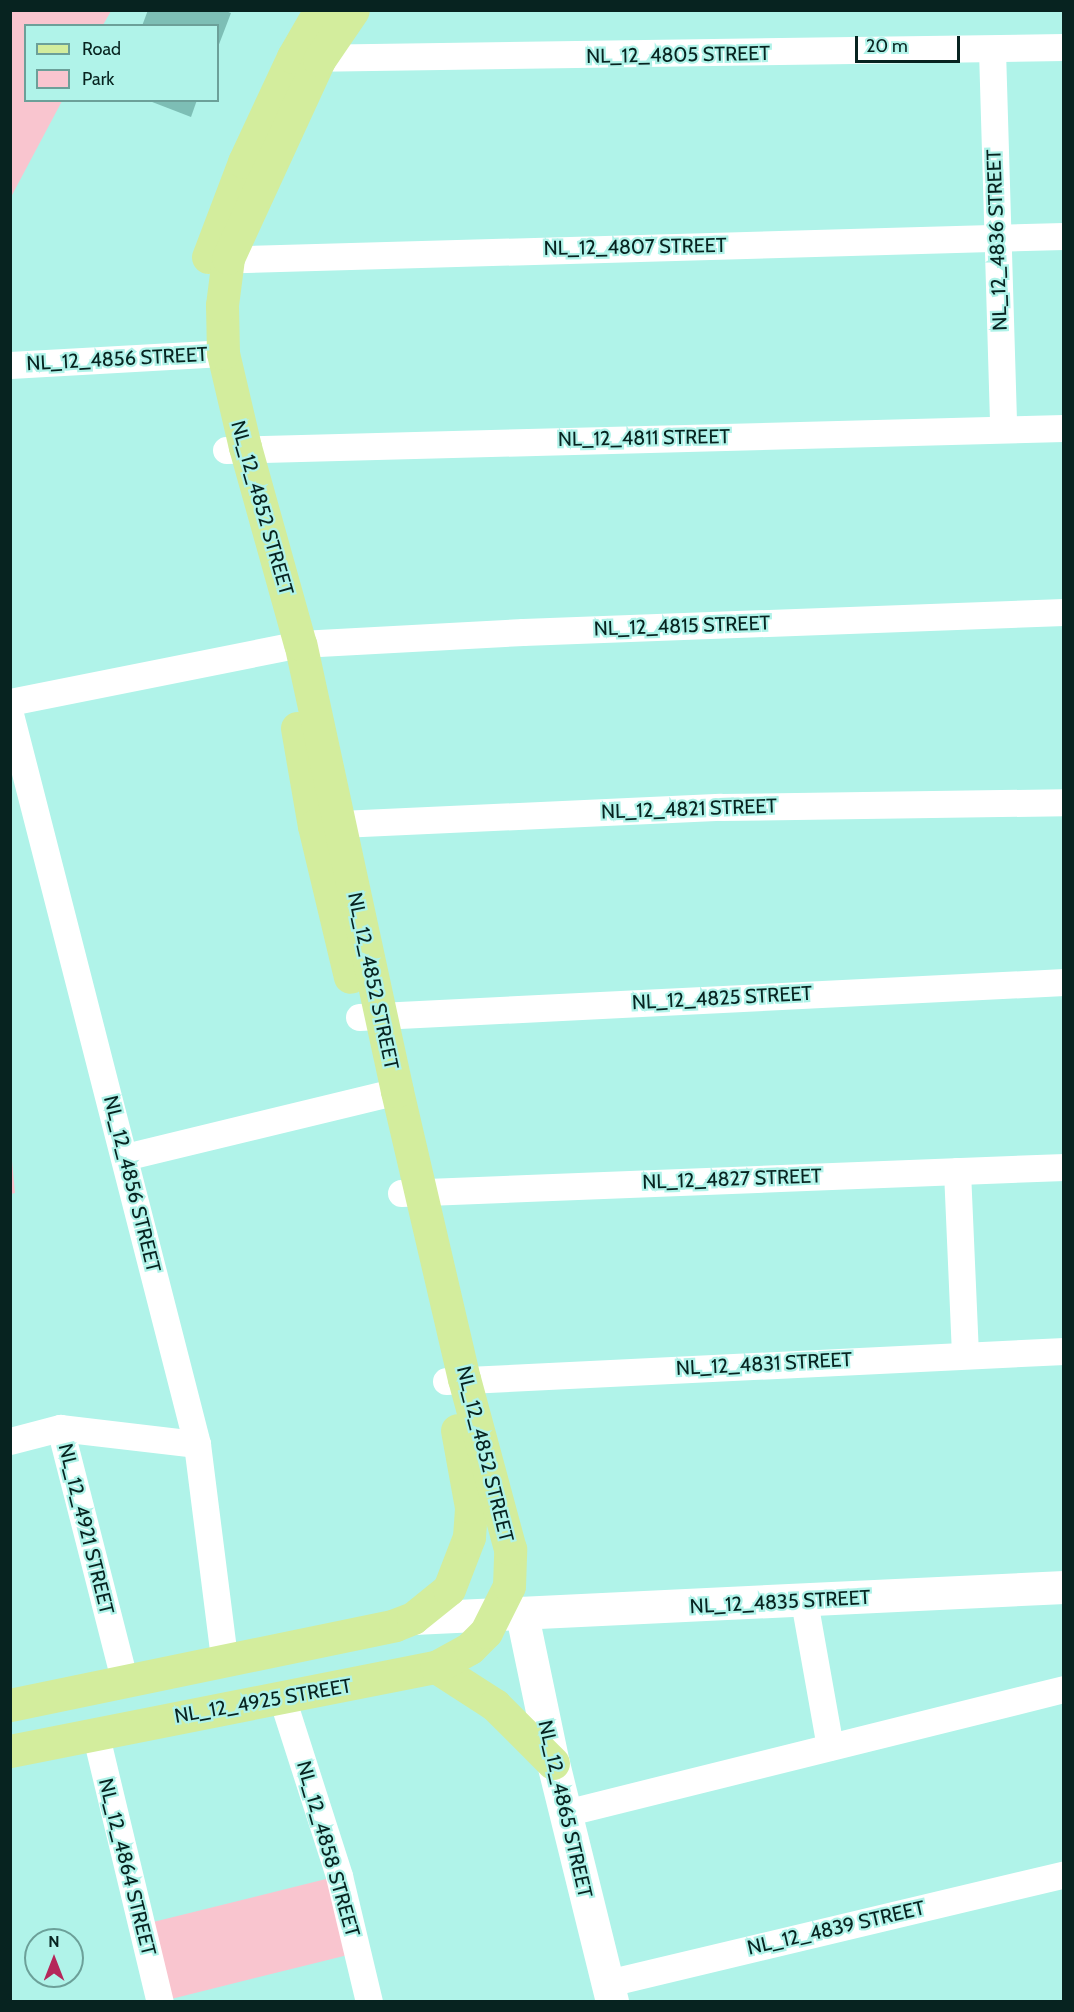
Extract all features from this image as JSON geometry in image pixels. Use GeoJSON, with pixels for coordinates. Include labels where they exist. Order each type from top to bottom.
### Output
{"type":"FeatureCollection","features":[{"type":"Feature","properties":{"kind":"main road","name":"NL_12_4852 STREET"},"geometry":{"type":"LineString","coordinates":[[320,10],[306,58],[218,259],[222,305],[213,354],[235,449],[291,646],[327,824],[387,1093],[455,1380],[510,1550],[509,1615]]}},
{"type":"Feature","properties":{"kind":"main road","name":"NL_12_4852 STREET"},"geometry":{"type":"LineString","coordinates":[[306,58],[353,10]]}},
{"type":"Feature","properties":{"kind":"main road","name":"NL_12_4852 STREET"},"geometry":{"type":"LineString","coordinates":[[413,1618],[449,1589],[469,1537],[471,1507],[455,1380]]}},
{"type":"Feature","properties":{"kind":"main road","name":"NL_12_4925 STREET"},"geometry":{"type":"LineString","coordinates":[[10,1751],[95,1732],[436,1667],[470,1648],[509,1615]]}},
{"type":"Feature","properties":{"kind":"main road"},"geometry":{"type":"LineString","coordinates":[[10,1705],[395,1625],[413,1618]]}},
{"type":"Feature","properties":{"kind":"main road"},"geometry":{"type":"LineString","coordinates":[[436,1667],[495,1705],[553,1763]]}},
{"type":"Feature","properties":{"kind":"street","name":"NL_12_4805 STREET"},"geometry":{"type":"LineString","coordinates":[[306,58],[992,50],[1064,47]]}},
{"type":"Feature","properties":{"kind":"street","name":"NL_12_4836 STREET"},"geometry":{"type":"LineString","coordinates":[[992,50],[1003,429]]}},
{"type":"Feature","properties":{"kind":"street","name":"NL_12_4807 STREET"},"geometry":{"type":"LineString","coordinates":[[218,259],[1064,236]]}},
{"type":"Feature","properties":{"kind":"street","name":"NL_12_4856 STREET"},"geometry":{"type":"LineString","coordinates":[[10,365],[213,354]]}},
{"type":"Feature","properties":{"kind":"street","name":"NL_12_4811 STREET"},"geometry":{"type":"LineString","coordinates":[[235,449],[1064,428]]}},
{"type":"Feature","properties":{"kind":"street","name":"NL_12_4815 STREET"},"geometry":{"type":"LineString","coordinates":[[10,702],[291,646],[524,632],[1064,612]]}},
{"type":"Feature","properties":{"kind":"street","name":"NL_12_4856 STREET"},"geometry":{"type":"LineString","coordinates":[[10,714],[197,1444],[224,1659]]}},
{"type":"Feature","properties":{"kind":"street","name":"NL_12_4821 STREET"},"geometry":{"type":"LineString","coordinates":[[327,824],[721,807],[1064,802]]}},
{"type":"Feature","properties":{"kind":"street","name":"NL_12_4825 STREET"},"geometry":{"type":"LineString","coordinates":[[370,1016],[1064,982]]}},
{"type":"Feature","properties":{"kind":"street"},"geometry":{"type":"LineString","coordinates":[[125,1157],[387,1093]]}},
{"type":"Feature","properties":{"kind":"street","name":"NL_12_4827 STREET"},"geometry":{"type":"LineString","coordinates":[[411,1192],[1064,1167]]}},
{"type":"Feature","properties":{"kind":"street"},"geometry":{"type":"LineString","coordinates":[[957,1171],[965,1355]]}},
{"type":"Feature","properties":{"kind":"street","name":"NL_12_4831 STREET"},"geometry":{"type":"LineString","coordinates":[[455,1380],[1064,1351]]}},
{"type":"Feature","properties":{"kind":"street"},"geometry":{"type":"LineString","coordinates":[[60,1428],[197,1444]]}},
{"type":"Feature","properties":{"kind":"street","name":"NL_12_4921 STREET"},"geometry":{"type":"LineString","coordinates":[[10,1441],[60,1428],[124,1680]]}},
{"type":"Feature","properties":{"kind":"street","name":"NL_12_4835 STREET"},"geometry":{"type":"LineString","coordinates":[[509,1615],[1064,1587]]}},
{"type":"Feature","properties":{"kind":"street"},"geometry":{"type":"LineString","coordinates":[[804,1601],[830,1747]]}},
{"type":"Feature","properties":{"kind":"street"},"geometry":{"type":"LineString","coordinates":[[413,1618],[509,1615]]}},
{"type":"Feature","properties":{"kind":"street","name":"NL_12_4865 STREET"},"geometry":{"type":"LineString","coordinates":[[509,1615],[553,1763],[610,1992]]}},
{"type":"Feature","properties":{"kind":"street"},"geometry":{"type":"LineString","coordinates":[[565,1813],[1064,1689]]}},
{"type":"Feature","properties":{"kind":"street","name":"NL_12_4858 STREET"},"geometry":{"type":"LineString","coordinates":[[282,1698],[339,1876],[369,2001]]}},
{"type":"Feature","properties":{"kind":"street","name":"NL_12_4864 STREET"},"geometry":{"type":"LineString","coordinates":[[95,1732],[160,2001]]}},
{"type":"Feature","properties":{"kind":"street","name":"NL_12_4839 STREET"},"geometry":{"type":"LineString","coordinates":[[610,1992],[1064,1874]]}},
{"type":"Feature","properties":{"kind":"green space"},"geometry":{"type":"Polygon","coordinates":[[[11,10],[111,11],[104,24],[24,24],[24,102],[61,102],[11,197],[11,10]]]}},
{"type":"Feature","properties":{"kind":"green space"},"geometry":{"type":"Polygon","coordinates":[[[10,1140],[15,1193],[11,1194],[10,1194],[10,1140]]]}},
{"type":"Feature","properties":{"kind":"green space"},"geometry":{"type":"Polygon","coordinates":[[[346,1874],[365,1951],[163,2001],[144,1924],[346,1874]]]}},
{"type":"Feature","properties":{"kind":"building"},"geometry":{"type":"Polygon","coordinates":[[[148,10],[223,10],[231,13],[219,44],[219,24],[143,24],[148,10]]]}},
{"type":"Feature","properties":{"kind":"building"},"geometry":{"type":"Polygon","coordinates":[[[152,102],[196,102],[191,117],[152,102]]]}}]}
